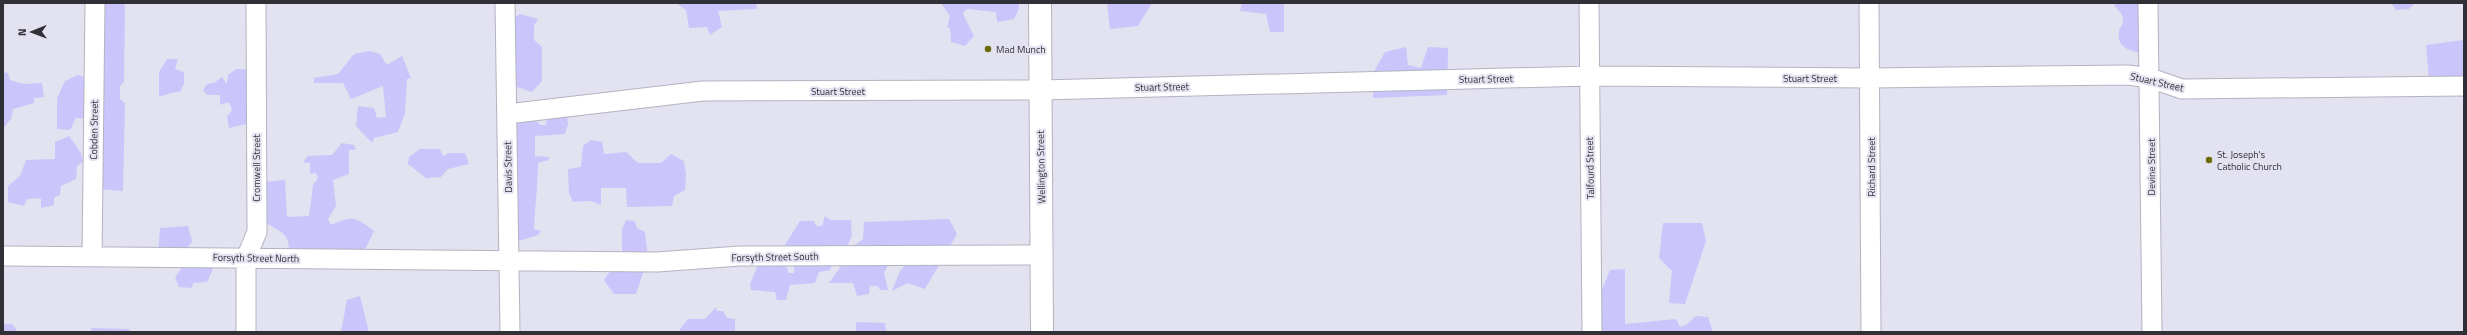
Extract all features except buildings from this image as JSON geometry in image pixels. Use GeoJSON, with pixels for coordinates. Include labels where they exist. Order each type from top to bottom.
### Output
{"type":"FeatureCollection","features":[{"type":"Feature","properties":{"kind":"main road","name":"Wellington Street"},"geometry":{"type":"LineString","coordinates":[[1040,3],[1042,332]]}},
{"type":"Feature","properties":{"kind":"street","name":"Cobden Street"},"geometry":{"type":"LineString","coordinates":[[92,257],[95,3]]}},
{"type":"Feature","properties":{"kind":"street","name":"Cromwell Street"},"geometry":{"type":"LineString","coordinates":[[246,332],[246,258],[256,232],[256,3]]}},
{"type":"Feature","properties":{"kind":"street","name":"Davis Street"},"geometry":{"type":"LineString","coordinates":[[505,3],[510,332]]}},
{"type":"Feature","properties":{"kind":"street","name":"Talfourd Street"},"geometry":{"type":"LineString","coordinates":[[1589,3],[1592,332]]}},
{"type":"Feature","properties":{"kind":"street","name":"Richard Street"},"geometry":{"type":"LineString","coordinates":[[1869,3],[1871,332]]}},
{"type":"Feature","properties":{"kind":"street","name":"Devine Street"},"geometry":{"type":"LineString","coordinates":[[2148,3],[2152,332]]}},
{"type":"Feature","properties":{"kind":"street","name":"Stuart Street"},"geometry":{"type":"LineString","coordinates":[[507,114],[703,91],[1041,90],[1589,76],[1870,78],[2128,75],[2150,78],[2182,89],[2464,86]]}},
{"type":"Feature","properties":{"kind":"street","name":"Forsyth Street South"},"geometry":{"type":"LineString","coordinates":[[509,261],[657,262],[740,256],[1042,255]]}},
{"type":"Feature","properties":{"kind":"street","name":"Forsyth Street North"},"geometry":{"type":"LineString","coordinates":[[3,256],[509,261]]}},
{"type":"Feature","properties":{"kind":"shaded area"},"geometry":{"type":"Polygon","coordinates":[[[91,3],[123,3],[125,6],[124,82],[120,86],[120,99],[125,103],[123,191],[99,189],[88,119],[76,118],[70,130],[57,129],[57,98],[65,81],[78,75],[90,79],[85,19],[92,13],[91,3]]]}},
{"type":"Feature","properties":{"kind":"shaded area"},"geometry":{"type":"Polygon","coordinates":[[[676,3],[756,3],[757,9],[718,11],[722,27],[710,35],[707,27],[689,28],[686,10],[676,3]]]}},
{"type":"Feature","properties":{"kind":"shaded area"},"geometry":{"type":"Polygon","coordinates":[[[941,3],[1019,3],[1019,9],[1014,19],[997,22],[996,12],[966,9],[963,14],[974,36],[965,46],[951,42],[950,28],[947,27],[950,16],[941,3]]]}},
{"type":"Feature","properties":{"kind":"shaded area"},"geometry":{"type":"Polygon","coordinates":[[[1107,3],[1152,3],[1138,26],[1110,29],[1107,3]]]}},
{"type":"Feature","properties":{"kind":"shaded area"},"geometry":{"type":"Polygon","coordinates":[[[1242,3],[1284,3],[1284,32],[1270,32],[1266,14],[1240,11],[1242,3]]]}},
{"type":"Feature","properties":{"kind":"shaded area"},"geometry":{"type":"Polygon","coordinates":[[[2114,3],[2147,3],[2141,53],[2132,51],[2121,44],[2119,40],[2119,31],[2123,22],[2123,17],[2114,3]]]}},
{"type":"Feature","properties":{"kind":"shaded area"},"geometry":{"type":"Polygon","coordinates":[[[2391,3],[2415,3],[2409,9],[2396,10],[2391,3]]]}},
{"type":"Feature","properties":{"kind":"shaded area"},"geometry":{"type":"Polygon","coordinates":[[[520,14],[538,19],[534,26],[534,40],[542,47],[542,81],[532,92],[508,84],[508,23],[520,14]]]}},
{"type":"Feature","properties":{"kind":"shaded area"},"geometry":{"type":"Polygon","coordinates":[[[2464,40],[2464,97],[2430,92],[2426,45],[2464,40]]]}},
{"type":"Feature","properties":{"kind":"shaded area"},"geometry":{"type":"Polygon","coordinates":[[[1406,47],[1408,65],[1421,68],[1428,47],[1448,48],[1447,95],[1373,98],[1373,73],[1385,52],[1406,47]]]}},
{"type":"Feature","properties":{"kind":"shaded area"},"geometry":{"type":"Polygon","coordinates":[[[370,51],[380,54],[387,65],[402,56],[411,78],[407,79],[405,113],[398,132],[374,138],[372,143],[356,126],[358,106],[374,108],[377,118],[386,117],[383,86],[351,99],[343,83],[314,83],[314,78],[338,74],[354,54],[370,51]]]}},
{"type":"Feature","properties":{"kind":"shaded area"},"geometry":{"type":"Polygon","coordinates":[[[167,59],[178,59],[175,69],[184,72],[184,84],[180,92],[159,96],[159,72],[167,59]]]}},
{"type":"Feature","properties":{"kind":"shaded area"},"geometry":{"type":"Polygon","coordinates":[[[236,69],[252,70],[246,124],[229,128],[227,117],[232,110],[229,102],[220,105],[220,95],[207,95],[203,90],[207,84],[214,83],[222,77],[227,84],[228,75],[236,69]]]}},
{"type":"Feature","properties":{"kind":"shaded area"},"geometry":{"type":"Polygon","coordinates":[[[3,72],[8,73],[10,80],[24,84],[42,83],[44,97],[34,98],[34,103],[13,109],[11,119],[3,129],[3,72]]]}},
{"type":"Feature","properties":{"kind":"shaded area"},"geometry":{"type":"Polygon","coordinates":[[[567,116],[568,124],[565,134],[535,136],[535,156],[549,157],[549,160],[538,163],[534,229],[541,231],[538,235],[513,243],[509,120],[535,120],[541,125],[546,125],[547,119],[567,116]]]}},
{"type":"Feature","properties":{"kind":"shaded area"},"geometry":{"type":"Polygon","coordinates":[[[69,136],[81,153],[83,162],[77,166],[76,179],[61,186],[60,195],[54,198],[54,205],[41,208],[41,198],[27,199],[24,206],[8,202],[8,186],[20,176],[26,160],[55,159],[55,142],[69,136]]]}},
{"type":"Feature","properties":{"kind":"shaded area"},"geometry":{"type":"Polygon","coordinates":[[[591,140],[602,142],[604,154],[626,152],[638,163],[661,163],[671,154],[684,161],[686,174],[685,190],[674,196],[672,206],[627,207],[626,188],[601,188],[601,205],[591,201],[573,202],[569,193],[568,169],[581,167],[583,146],[591,140]]]}},
{"type":"Feature","properties":{"kind":"shaded area"},"geometry":{"type":"Polygon","coordinates":[[[342,143],[354,145],[356,150],[349,150],[349,174],[333,180],[336,206],[328,219],[331,225],[344,220],[358,220],[374,231],[361,258],[289,257],[289,249],[285,236],[266,223],[264,182],[285,180],[287,217],[309,216],[313,185],[318,178],[316,173],[310,174],[310,163],[303,162],[308,156],[332,155],[342,143]]]}},
{"type":"Feature","properties":{"kind":"shaded area"},"geometry":{"type":"Polygon","coordinates":[[[420,149],[440,149],[443,156],[449,153],[465,153],[469,164],[448,169],[441,177],[426,178],[408,164],[409,157],[420,149]]]}},
{"type":"Feature","properties":{"kind":"shaded area"},"geometry":{"type":"Polygon","coordinates":[[[825,216],[830,220],[851,220],[852,236],[847,246],[854,246],[863,239],[864,222],[949,219],[957,234],[925,289],[908,283],[892,291],[900,271],[911,259],[892,258],[884,273],[888,290],[880,290],[878,286],[870,286],[869,294],[857,296],[853,283],[829,283],[841,266],[833,262],[830,270],[819,272],[815,283],[790,285],[786,300],[777,300],[775,292],[751,290],[750,284],[760,260],[785,264],[789,273],[794,273],[794,261],[785,253],[785,245],[800,221],[814,221],[816,226],[822,226],[825,216]]]}},
{"type":"Feature","properties":{"kind":"shaded area"},"geometry":{"type":"Polygon","coordinates":[[[626,220],[635,221],[637,228],[645,232],[648,257],[636,294],[614,294],[604,280],[622,254],[622,229],[626,220]]]}},
{"type":"Feature","properties":{"kind":"shaded area"},"geometry":{"type":"Polygon","coordinates":[[[1663,223],[1702,223],[1706,241],[1685,304],[1669,303],[1672,271],[1659,258],[1663,223]]]}},
{"type":"Feature","properties":{"kind":"shaded area"},"geometry":{"type":"Polygon","coordinates":[[[188,226],[192,241],[186,251],[217,260],[207,282],[193,283],[192,288],[179,287],[175,277],[181,269],[180,263],[158,254],[160,228],[188,226]]]}},
{"type":"Feature","properties":{"kind":"shaded area"},"geometry":{"type":"Polygon","coordinates":[[[1625,269],[1625,324],[1676,319],[1680,327],[1686,325],[1696,316],[1708,317],[1713,332],[1603,332],[1599,329],[1597,302],[1610,270],[1625,269]]]}},
{"type":"Feature","properties":{"kind":"shaded area"},"geometry":{"type":"Polygon","coordinates":[[[360,296],[369,332],[341,332],[347,300],[360,296]]]}},
{"type":"Feature","properties":{"kind":"shaded area"},"geometry":{"type":"Polygon","coordinates":[[[716,307],[717,311],[723,311],[727,318],[735,319],[735,332],[678,332],[688,319],[705,319],[716,307]]]}},
{"type":"Feature","properties":{"kind":"shaded area"},"geometry":{"type":"Polygon","coordinates":[[[856,322],[885,323],[886,332],[856,332],[856,322]]]}},
{"type":"Feature","properties":{"kind":"shaded area"},"geometry":{"type":"Polygon","coordinates":[[[3,324],[12,324],[18,332],[3,332],[3,324]]]}},
{"type":"Feature","properties":{"kind":"shaded area"},"geometry":{"type":"Polygon","coordinates":[[[91,328],[129,329],[130,332],[91,332],[91,328]]]}},
{"type":"Feature","properties":{"kind":"place","name":"Mad Munch"},"geometry":{"type":"Point","coordinates":[988,49]}},
{"type":"Feature","properties":{"kind":"place","name":"St. Joseph's Catholic Church"},"geometry":{"type":"Point","coordinates":[2209,160]}}]}
